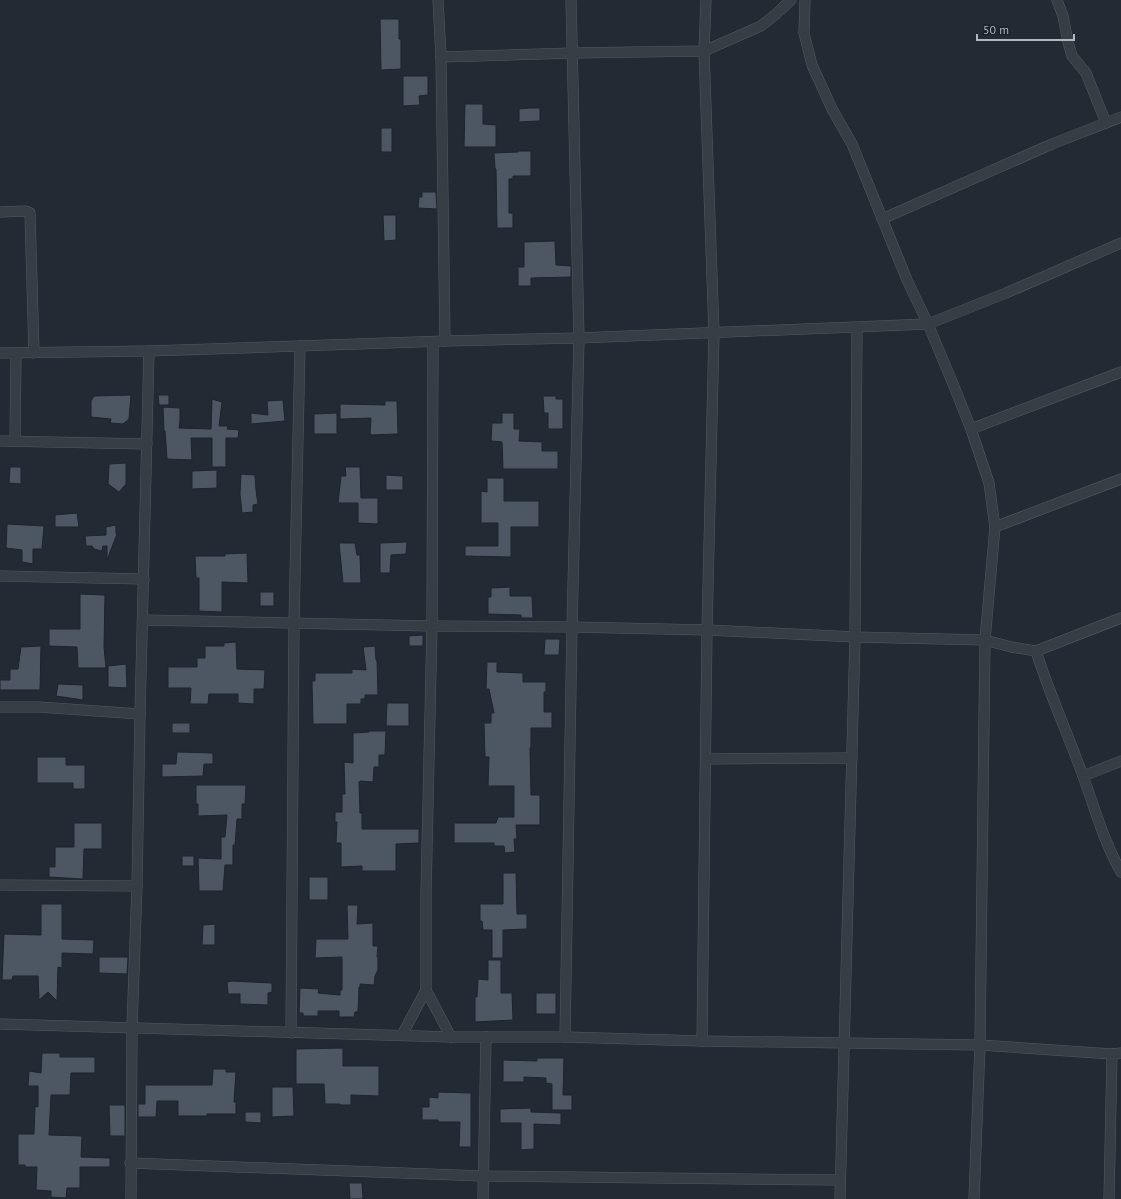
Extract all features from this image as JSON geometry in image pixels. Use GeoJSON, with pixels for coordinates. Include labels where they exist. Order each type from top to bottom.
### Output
{"type":"FeatureCollection","features":[{"type":"Feature","properties":{"kind":"street"},"geometry":{"type":"LineString","coordinates":[[438,0],[441,57],[445,341]]}},
{"type":"Feature","properties":{"kind":"street"},"geometry":{"type":"LineString","coordinates":[[565,1037],[572,627],[580,338],[571,0]]}},
{"type":"Feature","properties":{"kind":"street"},"geometry":{"type":"LineString","coordinates":[[702,1041],[707,630],[714,333],[704,51],[706,0]]}},
{"type":"Feature","properties":{"kind":"street"},"geometry":{"type":"LineString","coordinates":[[441,57],[704,51],[761,26],[791,0]]}},
{"type":"Feature","properties":{"kind":"street"},"geometry":{"type":"LineString","coordinates":[[805,0],[804,33],[812,65],[832,109],[852,144],[907,280],[952,379],[989,483],[995,527],[985,640],[980,1045],[974,1199]]}},
{"type":"Feature","properties":{"kind":"street"},"geometry":{"type":"LineString","coordinates":[[1057,0],[1063,16],[1072,56],[1086,73],[1106,123]]}},
{"type":"Feature","properties":{"kind":"street"},"geometry":{"type":"LineString","coordinates":[[882,219],[1052,144],[1121,117]]}},
{"type":"Feature","properties":{"kind":"street"},"geometry":{"type":"LineString","coordinates":[[0,212],[26,211],[30,214],[34,353]]}},
{"type":"Feature","properties":{"kind":"street"},"geometry":{"type":"LineString","coordinates":[[0,353],[149,351],[580,338],[928,324],[1006,293],[1121,243]]}},
{"type":"Feature","properties":{"kind":"street"},"geometry":{"type":"LineString","coordinates":[[840,1199],[855,637],[856,328]]}},
{"type":"Feature","properties":{"kind":"street"},"geometry":{"type":"LineString","coordinates":[[402,1035],[426,990],[426,893],[432,626],[433,342]]}},
{"type":"Feature","properties":{"kind":"street"},"geometry":{"type":"LineString","coordinates":[[291,1033],[294,623],[300,346]]}},
{"type":"Feature","properties":{"kind":"street"},"geometry":{"type":"LineString","coordinates":[[131,1199],[130,1162],[132,1028],[137,886],[149,351]]}},
{"type":"Feature","properties":{"kind":"street"},"geometry":{"type":"LineString","coordinates":[[15,441],[16,353]]}},
{"type":"Feature","properties":{"kind":"street"},"geometry":{"type":"LineString","coordinates":[[971,429],[1121,372]]}},
{"type":"Feature","properties":{"kind":"street"},"geometry":{"type":"LineString","coordinates":[[0,441],[147,444]]}},
{"type":"Feature","properties":{"kind":"street"},"geometry":{"type":"LineString","coordinates":[[995,527],[1121,479]]}},
{"type":"Feature","properties":{"kind":"street"},"geometry":{"type":"LineString","coordinates":[[0,576],[144,579]]}},
{"type":"Feature","properties":{"kind":"street"},"geometry":{"type":"LineString","coordinates":[[143,620],[707,630],[855,637],[985,640],[1011,647],[1036,651],[1121,618]]}},
{"type":"Feature","properties":{"kind":"street"},"geometry":{"type":"LineString","coordinates":[[1036,651],[1046,683],[1083,776],[1101,829],[1121,872]]}},
{"type":"Feature","properties":{"kind":"street"},"geometry":{"type":"LineString","coordinates":[[0,707],[39,707],[140,714]]}},
{"type":"Feature","properties":{"kind":"street"},"geometry":{"type":"LineString","coordinates":[[706,759],[852,758]]}},
{"type":"Feature","properties":{"kind":"street"},"geometry":{"type":"LineString","coordinates":[[1083,776],[1121,761]]}},
{"type":"Feature","properties":{"kind":"street"},"geometry":{"type":"LineString","coordinates":[[0,885],[137,886]]}},
{"type":"Feature","properties":{"kind":"street"},"geometry":{"type":"LineString","coordinates":[[426,990],[451,1036]]}},
{"type":"Feature","properties":{"kind":"street"},"geometry":{"type":"LineString","coordinates":[[0,1024],[291,1033],[565,1037],[844,1044],[980,1045],[1117,1053],[1109,1199]]}},
{"type":"Feature","properties":{"kind":"street"},"geometry":{"type":"LineString","coordinates":[[483,1199],[486,1037]]}},
{"type":"Feature","properties":{"kind":"street"},"geometry":{"type":"LineString","coordinates":[[130,1162],[483,1176],[840,1180]]}},
{"type":"Feature","properties":{"kind":"building"},"geometry":{"type":"Polygon","coordinates":[[[380,19],[399,19],[401,69],[381,70],[380,19]]]}},
{"type":"Feature","properties":{"kind":"building"},"geometry":{"type":"Polygon","coordinates":[[[403,76],[428,76],[428,95],[419,96],[420,105],[403,106],[403,76]]]}},
{"type":"Feature","properties":{"kind":"building"},"geometry":{"type":"Polygon","coordinates":[[[465,104],[483,104],[483,124],[496,125],[496,147],[464,147],[465,104]]]}},
{"type":"Feature","properties":{"kind":"building"},"geometry":{"type":"Polygon","coordinates":[[[540,108],[540,121],[519,122],[519,109],[540,108]]]}},
{"type":"Feature","properties":{"kind":"building"},"geometry":{"type":"Polygon","coordinates":[[[381,128],[392,128],[392,152],[381,152],[381,128]]]}},
{"type":"Feature","properties":{"kind":"building"},"geometry":{"type":"Polygon","coordinates":[[[531,151],[531,176],[513,176],[513,179],[509,179],[509,213],[513,213],[513,228],[497,228],[496,169],[494,153],[531,151]]]}},
{"type":"Feature","properties":{"kind":"building"},"geometry":{"type":"Polygon","coordinates":[[[422,192],[436,192],[437,209],[418,208],[419,197],[422,197],[422,192]]]}},
{"type":"Feature","properties":{"kind":"building"},"geometry":{"type":"Polygon","coordinates":[[[383,215],[396,215],[396,240],[384,241],[383,215]]]}},
{"type":"Feature","properties":{"kind":"building"},"geometry":{"type":"Polygon","coordinates":[[[555,241],[556,265],[571,266],[571,277],[531,278],[531,286],[518,286],[518,267],[524,267],[524,242],[555,241]]]}},
{"type":"Feature","properties":{"kind":"building"},"geometry":{"type":"Polygon","coordinates":[[[131,395],[129,419],[123,424],[110,423],[111,419],[91,417],[91,401],[94,396],[131,395]]]}},
{"type":"Feature","properties":{"kind":"building"},"geometry":{"type":"Polygon","coordinates":[[[158,395],[169,395],[169,405],[159,405],[158,395]]]}},
{"type":"Feature","properties":{"kind":"building"},"geometry":{"type":"Polygon","coordinates":[[[543,396],[556,396],[556,399],[563,399],[563,429],[548,429],[548,413],[544,413],[543,396]]]}},
{"type":"Feature","properties":{"kind":"building"},"geometry":{"type":"Polygon","coordinates":[[[212,399],[222,402],[219,426],[228,426],[227,429],[239,430],[238,438],[226,438],[226,467],[212,467],[212,438],[191,438],[192,460],[167,459],[163,407],[180,408],[179,428],[211,429],[212,399]]]}},
{"type":"Feature","properties":{"kind":"building"},"geometry":{"type":"Polygon","coordinates":[[[283,400],[285,421],[251,424],[251,413],[268,415],[267,401],[283,400]]]}},
{"type":"Feature","properties":{"kind":"building"},"geometry":{"type":"Polygon","coordinates":[[[385,401],[397,401],[398,434],[370,435],[371,418],[340,419],[340,404],[385,405],[385,401]]]}},
{"type":"Feature","properties":{"kind":"building"},"geometry":{"type":"Polygon","coordinates":[[[337,413],[337,434],[314,434],[314,414],[337,413]]]}},
{"type":"Feature","properties":{"kind":"building"},"geometry":{"type":"Polygon","coordinates":[[[502,413],[514,413],[514,429],[520,429],[519,441],[542,442],[542,451],[558,451],[558,469],[503,469],[502,442],[491,441],[492,423],[502,423],[502,413]]]}},
{"type":"Feature","properties":{"kind":"building"},"geometry":{"type":"Polygon","coordinates":[[[126,463],[126,484],[119,492],[108,484],[109,464],[126,463]]]}},
{"type":"Feature","properties":{"kind":"building"},"geometry":{"type":"Polygon","coordinates":[[[10,467],[21,467],[21,484],[9,483],[10,467]]]}},
{"type":"Feature","properties":{"kind":"building"},"geometry":{"type":"Polygon","coordinates":[[[345,467],[360,467],[361,498],[378,498],[378,524],[358,523],[358,503],[338,503],[341,476],[346,476],[345,467]]]}},
{"type":"Feature","properties":{"kind":"building"},"geometry":{"type":"Polygon","coordinates":[[[217,470],[217,488],[192,489],[192,471],[217,470]]]}},
{"type":"Feature","properties":{"kind":"building"},"geometry":{"type":"Polygon","coordinates":[[[241,474],[255,475],[258,504],[253,505],[253,512],[242,513],[240,494],[241,474]]]}},
{"type":"Feature","properties":{"kind":"building"},"geometry":{"type":"Polygon","coordinates":[[[386,475],[403,476],[403,490],[386,490],[386,475]]]}},
{"type":"Feature","properties":{"kind":"building"},"geometry":{"type":"Polygon","coordinates":[[[487,478],[504,478],[504,501],[539,501],[539,527],[511,527],[511,557],[465,556],[465,546],[498,546],[498,523],[481,523],[481,491],[487,492],[487,478]]]}},
{"type":"Feature","properties":{"kind":"building"},"geometry":{"type":"Polygon","coordinates":[[[77,513],[79,527],[55,527],[55,515],[77,513]]]}},
{"type":"Feature","properties":{"kind":"building"},"geometry":{"type":"Polygon","coordinates":[[[7,524],[44,526],[42,549],[33,549],[33,564],[22,562],[22,550],[6,548],[7,524]]]}},
{"type":"Feature","properties":{"kind":"building"},"geometry":{"type":"Polygon","coordinates":[[[116,525],[117,534],[107,560],[107,546],[103,546],[102,551],[94,549],[92,546],[86,546],[85,536],[106,535],[106,527],[116,525]]]}},
{"type":"Feature","properties":{"kind":"building"},"geometry":{"type":"Polygon","coordinates":[[[407,542],[406,554],[391,555],[390,573],[380,573],[380,543],[407,542]]]}},
{"type":"Feature","properties":{"kind":"building"},"geometry":{"type":"Polygon","coordinates":[[[339,543],[355,543],[357,555],[360,555],[361,583],[343,583],[339,543]]]}},
{"type":"Feature","properties":{"kind":"building"},"geometry":{"type":"Polygon","coordinates":[[[247,553],[248,583],[222,582],[222,612],[199,611],[199,578],[196,578],[195,556],[225,556],[225,554],[247,553]]]}},
{"type":"Feature","properties":{"kind":"building"},"geometry":{"type":"Polygon","coordinates":[[[510,587],[510,596],[532,596],[533,618],[521,618],[521,615],[488,614],[488,597],[491,597],[491,588],[510,587]]]}},
{"type":"Feature","properties":{"kind":"building"},"geometry":{"type":"Polygon","coordinates":[[[260,592],[274,592],[274,606],[260,606],[260,592]]]}},
{"type":"Feature","properties":{"kind":"building"},"geometry":{"type":"Polygon","coordinates":[[[80,594],[105,595],[104,647],[106,668],[78,668],[77,647],[49,646],[49,629],[80,629],[80,594]]]}},
{"type":"Feature","properties":{"kind":"building"},"geometry":{"type":"Polygon","coordinates":[[[423,635],[423,646],[409,646],[409,636],[423,635]]]}},
{"type":"Feature","properties":{"kind":"building"},"geometry":{"type":"Polygon","coordinates":[[[545,639],[560,639],[559,655],[544,655],[545,639]]]}},
{"type":"Feature","properties":{"kind":"building"},"geometry":{"type":"Polygon","coordinates":[[[236,642],[237,669],[265,670],[264,689],[254,689],[254,704],[238,703],[238,694],[209,694],[208,704],[190,704],[191,688],[168,688],[168,667],[197,667],[197,658],[205,658],[205,646],[224,646],[224,643],[236,642]]]}},
{"type":"Feature","properties":{"kind":"building"},"geometry":{"type":"Polygon","coordinates":[[[41,646],[40,690],[0,690],[0,680],[10,680],[10,669],[18,669],[21,647],[41,646]]]}},
{"type":"Feature","properties":{"kind":"building"},"geometry":{"type":"Polygon","coordinates":[[[375,646],[378,695],[365,695],[365,699],[361,699],[361,704],[347,704],[347,724],[313,724],[312,681],[315,681],[315,673],[352,673],[352,669],[366,670],[363,647],[375,646]]]}},
{"type":"Feature","properties":{"kind":"building"},"geometry":{"type":"Polygon","coordinates":[[[487,662],[497,662],[497,672],[523,673],[523,682],[546,682],[546,692],[544,692],[544,712],[552,712],[552,728],[531,728],[531,795],[540,795],[540,825],[516,825],[517,839],[514,839],[515,852],[505,853],[504,846],[494,846],[494,843],[454,843],[454,823],[496,823],[498,817],[514,817],[514,786],[488,786],[489,757],[485,757],[484,723],[491,723],[491,713],[494,713],[489,689],[486,689],[487,662]]]}},
{"type":"Feature","properties":{"kind":"building"},"geometry":{"type":"Polygon","coordinates":[[[126,664],[127,688],[108,687],[108,666],[126,664]]]}},
{"type":"Feature","properties":{"kind":"building"},"geometry":{"type":"Polygon","coordinates":[[[58,684],[83,685],[83,700],[56,696],[58,684]]]}},
{"type":"Feature","properties":{"kind":"building"},"geometry":{"type":"Polygon","coordinates":[[[387,703],[409,703],[409,726],[386,726],[387,703]]]}},
{"type":"Feature","properties":{"kind":"building"},"geometry":{"type":"Polygon","coordinates":[[[172,723],[190,723],[190,733],[172,733],[172,723]]]}},
{"type":"Feature","properties":{"kind":"building"},"geometry":{"type":"Polygon","coordinates":[[[386,731],[385,755],[379,755],[379,767],[374,767],[373,782],[359,782],[362,829],[419,829],[419,843],[396,844],[396,871],[362,871],[362,866],[341,867],[341,843],[336,843],[337,822],[335,822],[335,812],[342,812],[342,794],[345,794],[344,762],[353,763],[353,733],[386,731]]]}},
{"type":"Feature","properties":{"kind":"building"},"geometry":{"type":"Polygon","coordinates":[[[177,752],[213,753],[213,764],[204,764],[203,776],[162,777],[162,764],[176,764],[177,752]]]}},
{"type":"Feature","properties":{"kind":"building"},"geometry":{"type":"Polygon","coordinates":[[[37,757],[66,757],[66,765],[85,765],[85,789],[73,789],[73,783],[37,783],[37,757]]]}},
{"type":"Feature","properties":{"kind":"building"},"geometry":{"type":"Polygon","coordinates":[[[196,785],[246,785],[245,804],[242,804],[242,819],[237,819],[235,845],[233,845],[233,865],[225,865],[223,891],[199,891],[198,858],[221,859],[221,837],[225,837],[227,815],[198,816],[198,804],[196,804],[196,785]]]}},
{"type":"Feature","properties":{"kind":"building"},"geometry":{"type":"Polygon","coordinates":[[[74,823],[102,823],[102,849],[84,849],[83,879],[49,877],[49,867],[55,867],[55,847],[74,847],[74,823]]]}},
{"type":"Feature","properties":{"kind":"building"},"geometry":{"type":"Polygon","coordinates":[[[182,856],[194,856],[194,866],[182,866],[182,856]]]}},
{"type":"Feature","properties":{"kind":"building"},"geometry":{"type":"Polygon","coordinates":[[[503,873],[516,873],[517,914],[527,914],[527,929],[503,930],[503,958],[492,958],[492,930],[483,930],[482,921],[480,921],[480,904],[503,904],[503,873]]]}},
{"type":"Feature","properties":{"kind":"building"},"geometry":{"type":"Polygon","coordinates":[[[309,877],[328,877],[328,900],[309,900],[309,877]]]}},
{"type":"Feature","properties":{"kind":"building"},"geometry":{"type":"Polygon","coordinates":[[[41,904],[62,904],[62,939],[94,940],[93,954],[62,953],[62,968],[58,967],[57,1001],[48,992],[39,1000],[38,976],[13,976],[12,980],[2,980],[4,934],[41,935],[41,904]]]}},
{"type":"Feature","properties":{"kind":"building"},"geometry":{"type":"Polygon","coordinates":[[[347,905],[358,905],[357,924],[373,923],[373,946],[378,946],[378,970],[375,976],[374,985],[360,984],[358,1012],[355,1012],[354,1017],[339,1017],[339,1011],[318,1011],[318,1016],[303,1016],[303,1013],[299,1013],[300,988],[319,989],[318,993],[340,995],[340,990],[342,990],[342,957],[315,958],[316,939],[348,939],[347,905]]]}},
{"type":"Feature","properties":{"kind":"building"},"geometry":{"type":"Polygon","coordinates":[[[215,924],[215,945],[202,945],[203,925],[215,924]]]}},
{"type":"Feature","properties":{"kind":"building"},"geometry":{"type":"Polygon","coordinates":[[[99,957],[128,957],[127,974],[99,973],[99,957]]]}},
{"type":"Feature","properties":{"kind":"building"},"geometry":{"type":"Polygon","coordinates":[[[488,960],[501,960],[501,993],[512,993],[513,1020],[475,1022],[475,997],[477,997],[478,979],[488,980],[488,960]]]}},
{"type":"Feature","properties":{"kind":"building"},"geometry":{"type":"Polygon","coordinates":[[[227,982],[272,983],[272,992],[268,993],[268,1005],[240,1004],[240,994],[228,994],[227,982]]]}},
{"type":"Feature","properties":{"kind":"building"},"geometry":{"type":"Polygon","coordinates":[[[536,993],[556,993],[556,1014],[536,1014],[536,993]]]}},
{"type":"Feature","properties":{"kind":"building"},"geometry":{"type":"Polygon","coordinates":[[[343,1048],[343,1066],[379,1066],[379,1096],[351,1095],[351,1105],[325,1104],[324,1084],[296,1084],[296,1049],[343,1048]]]}},
{"type":"Feature","properties":{"kind":"building"},"geometry":{"type":"Polygon","coordinates":[[[42,1053],[60,1053],[60,1057],[95,1057],[95,1073],[71,1073],[70,1095],[51,1095],[49,1135],[82,1136],[81,1157],[110,1158],[110,1167],[80,1167],[80,1188],[67,1188],[66,1198],[51,1197],[51,1191],[36,1190],[37,1167],[25,1167],[25,1165],[18,1165],[18,1134],[34,1134],[35,1106],[38,1107],[38,1086],[28,1086],[29,1071],[41,1073],[42,1053]]]}},
{"type":"Feature","properties":{"kind":"building"},"geometry":{"type":"Polygon","coordinates":[[[537,1058],[564,1058],[563,1095],[572,1095],[572,1110],[552,1110],[552,1084],[546,1083],[546,1078],[524,1077],[524,1082],[503,1082],[503,1060],[537,1061],[537,1058]]]}},
{"type":"Feature","properties":{"kind":"building"},"geometry":{"type":"Polygon","coordinates":[[[213,1069],[226,1069],[226,1072],[236,1072],[234,1102],[236,1102],[236,1114],[178,1116],[178,1101],[157,1101],[156,1117],[138,1117],[138,1104],[145,1104],[145,1085],[212,1085],[213,1069]]]}},
{"type":"Feature","properties":{"kind":"building"},"geometry":{"type":"Polygon","coordinates":[[[272,1087],[293,1087],[294,1116],[272,1117],[272,1087]]]}},
{"type":"Feature","properties":{"kind":"building"},"geometry":{"type":"Polygon","coordinates":[[[438,1092],[471,1093],[471,1147],[459,1147],[460,1122],[422,1120],[422,1107],[429,1107],[429,1097],[438,1098],[438,1092]]]}},
{"type":"Feature","properties":{"kind":"building"},"geometry":{"type":"Polygon","coordinates":[[[109,1105],[125,1105],[125,1136],[110,1136],[109,1105]]]}},
{"type":"Feature","properties":{"kind":"building"},"geometry":{"type":"Polygon","coordinates":[[[531,1108],[531,1112],[561,1113],[561,1125],[534,1124],[534,1149],[521,1150],[521,1123],[500,1123],[500,1109],[531,1108]]]}},
{"type":"Feature","properties":{"kind":"building"},"geometry":{"type":"Polygon","coordinates":[[[245,1112],[261,1112],[261,1123],[245,1122],[245,1112]]]}},
{"type":"Feature","properties":{"kind":"building"},"geometry":{"type":"Polygon","coordinates":[[[349,1183],[362,1183],[363,1199],[350,1199],[349,1183]]]}}]}
